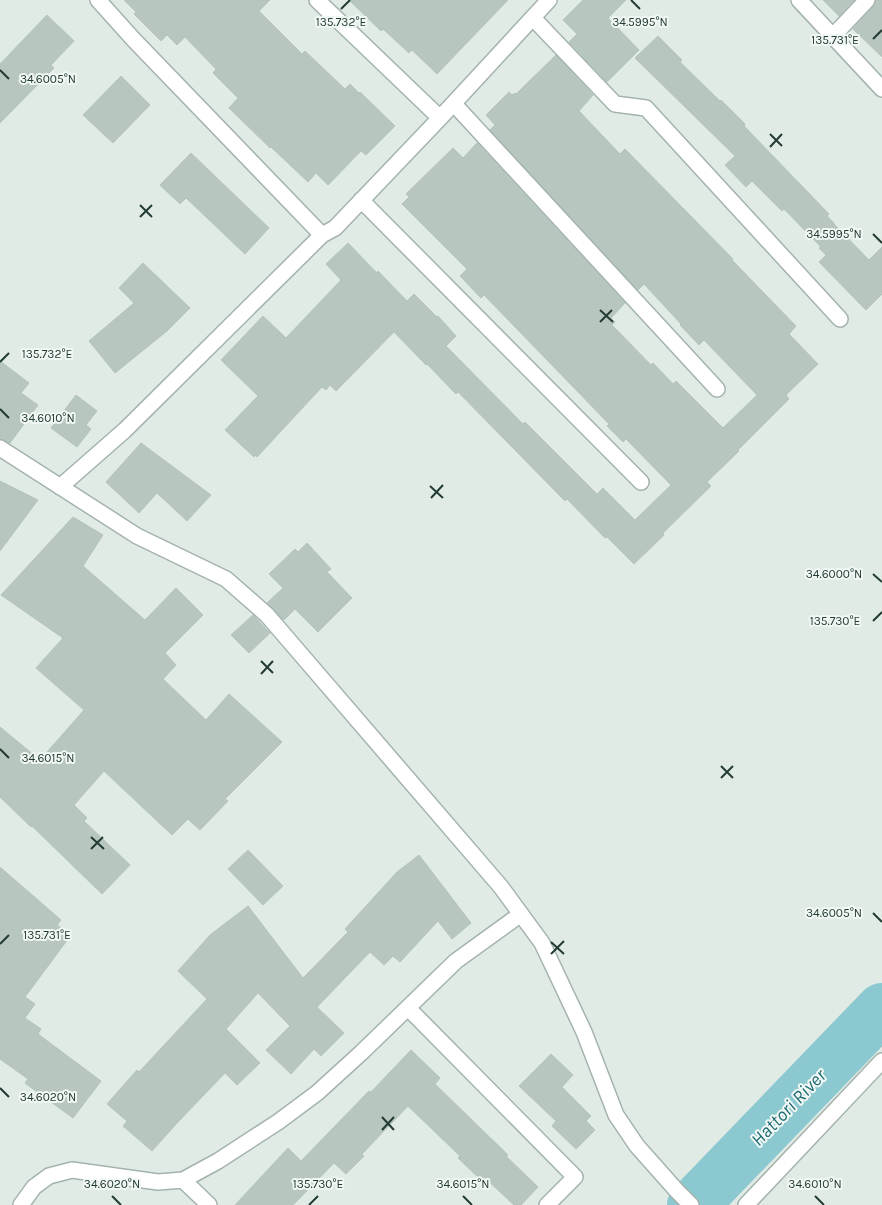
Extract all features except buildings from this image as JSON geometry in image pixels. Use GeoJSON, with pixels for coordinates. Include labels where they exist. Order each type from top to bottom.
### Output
{"type":"FeatureCollection","features":[{"type":"Feature","properties":{"kind":"street"},"geometry":{"type":"LineString","coordinates":[[98,0],[134,40],[322,234]]}},
{"type":"Feature","properties":{"kind":"street"},"geometry":{"type":"LineString","coordinates":[[317,0],[440,118]]}},
{"type":"Feature","properties":{"kind":"street"},"geometry":{"type":"LineString","coordinates":[[799,0],[882,89]]}},
{"type":"Feature","properties":{"kind":"street"},"geometry":{"type":"LineString","coordinates":[[833,36],[867,0]]}},
{"type":"Feature","properties":{"kind":"street"},"geometry":{"type":"LineString","coordinates":[[60,487],[125,430],[322,234],[335,228],[454,104],[533,18],[545,1]]}},
{"type":"Feature","properties":{"kind":"street"},"geometry":{"type":"LineString","coordinates":[[533,18],[615,104],[646,108],[840,319]]}},
{"type":"Feature","properties":{"kind":"street"},"geometry":{"type":"LineString","coordinates":[[454,104],[717,389]]}},
{"type":"Feature","properties":{"kind":"street"},"geometry":{"type":"LineString","coordinates":[[362,200],[641,482]]}},
{"type":"Feature","properties":{"kind":"street"},"geometry":{"type":"LineString","coordinates":[[0,448],[137,536],[226,579],[267,615],[501,888],[542,943],[584,1032],[616,1115],[638,1146],[691,1205]]}},
{"type":"Feature","properties":{"kind":"street"},"geometry":{"type":"LineString","coordinates":[[21,1205],[34,1187],[49,1176],[72,1170],[158,1182],[183,1180],[218,1161],[271,1127],[316,1093],[362,1053],[456,961],[521,914]]}},
{"type":"Feature","properties":{"kind":"street"},"geometry":{"type":"LineString","coordinates":[[408,1008],[575,1177],[547,1205]]}},
{"type":"Feature","properties":{"kind":"street"},"geometry":{"type":"LineString","coordinates":[[746,1205],[882,1061]]}},
{"type":"Feature","properties":{"kind":"street"},"geometry":{"type":"LineString","coordinates":[[183,1180],[209,1205]]}},
{"type":"Feature","properties":{"kind":"waterway","name":"Hattori River"},"geometry":{"type":"LineString","coordinates":[[693,1205],[882,1009]]}}]}
